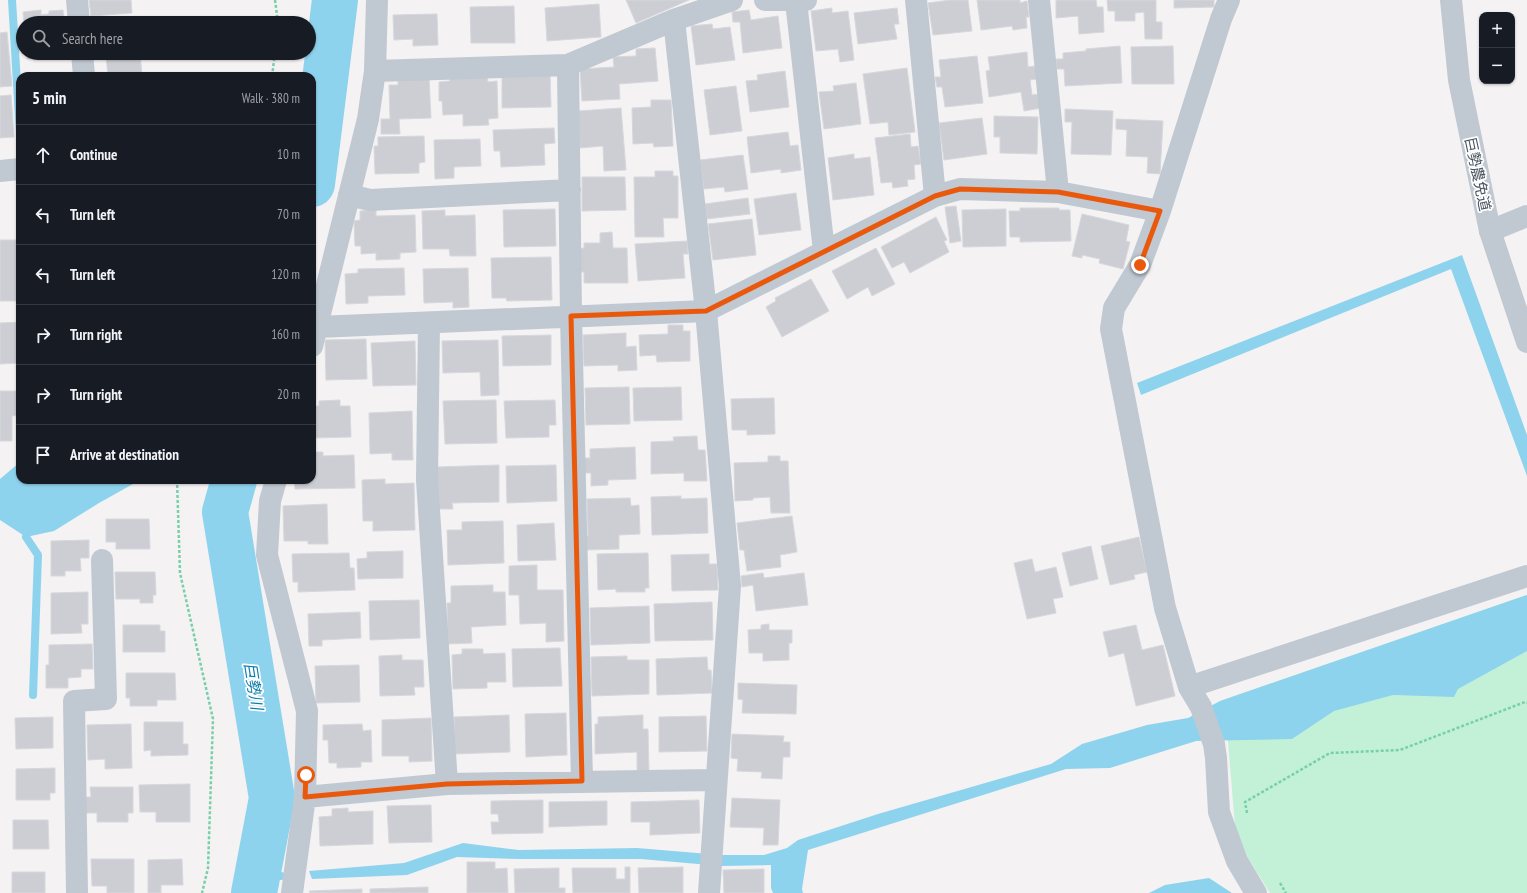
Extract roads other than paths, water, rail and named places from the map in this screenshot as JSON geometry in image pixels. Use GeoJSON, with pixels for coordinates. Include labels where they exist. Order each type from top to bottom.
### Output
{"type":"FeatureCollection","features":[{"type":"Feature","properties":{"kind":"street"},"geometry":{"type":"LineString","coordinates":[[77,0],[78,16]]}},
{"type":"Feature","properties":{"kind":"street"},"geometry":{"type":"LineString","coordinates":[[316,332],[368,119],[375,71],[377,0]]}},
{"type":"Feature","properties":{"kind":"street"},"geometry":{"type":"LineString","coordinates":[[375,71],[568,65],[674,20],[732,0]]}},
{"type":"Feature","properties":{"kind":"street"},"geometry":{"type":"LineString","coordinates":[[765,0],[801,0],[824,251]]}},
{"type":"Feature","properties":{"kind":"street"},"geometry":{"type":"LineString","coordinates":[[916,0],[935,196]]}},
{"type":"Feature","properties":{"kind":"street"},"geometry":{"type":"LineString","coordinates":[[1039,0],[1058,192]]}},
{"type":"Feature","properties":{"kind":"street"},"geometry":{"type":"LineString","coordinates":[[1229,0],[1221,19],[1160,211],[1140,265],[1114,308],[1111,329],[1165,608],[1189,687],[1201,707],[1214,744],[1219,812],[1237,861],[1256,893]]}},
{"type":"Feature","properties":{"kind":"street","name":"巨勢農免道"},"geometry":{"type":"LineString","coordinates":[[1451,0],[1459,80],[1490,231],[1527,342]]}},
{"type":"Feature","properties":{"kind":"street"},"geometry":{"type":"LineString","coordinates":[[674,20],[706,311],[730,586],[709,893]]}},
{"type":"Feature","properties":{"kind":"street"},"geometry":{"type":"LineString","coordinates":[[83,60],[84,72]]}},
{"type":"Feature","properties":{"kind":"street"},"geometry":{"type":"LineString","coordinates":[[568,65],[571,316],[582,781]]}},
{"type":"Feature","properties":{"kind":"street"},"geometry":{"type":"LineString","coordinates":[[316,336],[429,323],[706,311],[935,196],[960,189],[1058,192],[1160,211]]}},
{"type":"Feature","properties":{"kind":"street"},"geometry":{"type":"LineString","coordinates":[[349,195],[370,200],[570,190]]}},
{"type":"Feature","properties":{"kind":"street"},"geometry":{"type":"LineString","coordinates":[[1490,231],[1527,216]]}},
{"type":"Feature","properties":{"kind":"street"},"geometry":{"type":"LineString","coordinates":[[429,323],[427,480],[447,784]]}},
{"type":"Feature","properties":{"kind":"street"},"geometry":{"type":"LineString","coordinates":[[275,484],[270,501],[267,554],[307,712],[305,797],[292,893]]}},
{"type":"Feature","properties":{"kind":"street"},"geometry":{"type":"LineString","coordinates":[[76,893],[74,701],[106,699],[102,560]]}},
{"type":"Feature","properties":{"kind":"street"},"geometry":{"type":"LineString","coordinates":[[1189,687],[1527,576]]}},
{"type":"Feature","properties":{"kind":"street"},"geometry":{"type":"LineString","coordinates":[[305,797],[447,784],[716,780]]}},
{"type":"Feature","properties":{"kind":"water"},"geometry":{"type":"Polygon","coordinates":[[[1462,255],[1527,435],[1527,476],[1451,269],[1141,395],[1137,383],[1462,255]]]}},
{"type":"Feature","properties":{"kind":"water"},"geometry":{"type":"Polygon","coordinates":[[[16,465],[16,484],[133,484],[54,531],[26,537],[0,520],[0,479],[16,465]]]}},
{"type":"Feature","properties":{"kind":"water"},"geometry":{"type":"Polygon","coordinates":[[[1527,595],[1527,651],[1458,689],[1454,697],[1393,695],[1334,711],[1292,739],[1196,741],[1110,768],[1066,769],[808,850],[802,889],[803,893],[773,893],[771,888],[771,865],[721,866],[641,859],[518,859],[457,857],[407,875],[312,879],[309,871],[404,863],[463,843],[519,850],[637,848],[721,855],[764,855],[787,848],[798,840],[878,814],[1051,764],[1082,744],[1147,725],[1188,718],[1220,701],[1527,595]]]}},
{"type":"Feature","properties":{"kind":"water"},"geometry":{"type":"Polygon","coordinates":[[[1209,878],[1232,893],[1149,893],[1165,885],[1209,878]]]}},
{"type":"Feature","properties":{"kind":"waterway"},"geometry":{"type":"LineString","coordinates":[[12,0],[16,72]]}},
{"type":"Feature","properties":{"kind":"waterway","name":"巨勢川"},"geometry":{"type":"LineString","coordinates":[[316,152],[335,0]]}},
{"type":"Feature","properties":{"kind":"waterway"},"geometry":{"type":"LineString","coordinates":[[316,52],[329,54]]}},
{"type":"Feature","properties":{"kind":"waterway","name":"巨勢川"},"geometry":{"type":"LineString","coordinates":[[233,484],[225,512],[272,798],[254,893]]}},
{"type":"Feature","properties":{"kind":"waterway"},"geometry":{"type":"LineString","coordinates":[[26,537],[38,555],[33,695]]}},
{"type":"Feature","properties":{"kind":"waterway"},"geometry":{"type":"LineString","coordinates":[[257,876],[281,876]]}}]}
